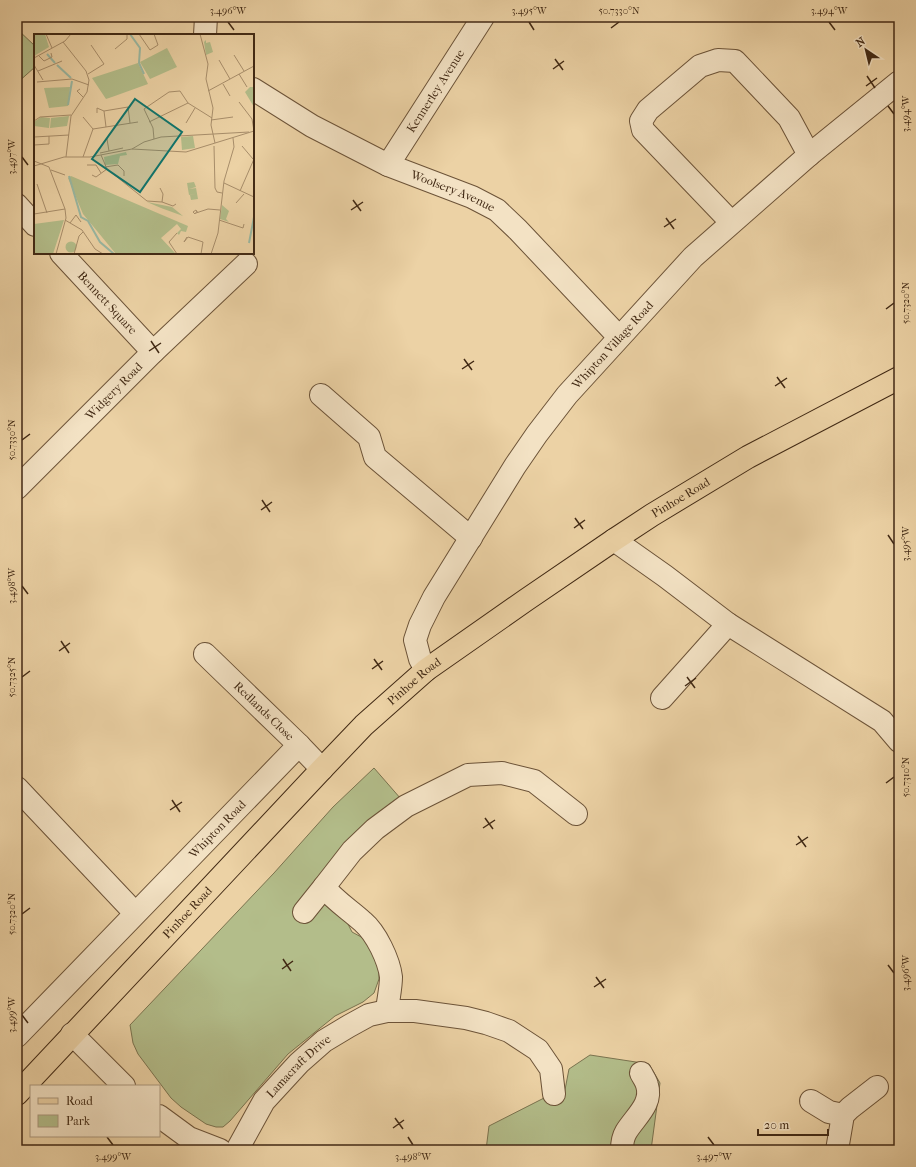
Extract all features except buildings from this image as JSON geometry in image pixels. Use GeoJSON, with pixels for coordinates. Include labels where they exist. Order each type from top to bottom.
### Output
{"type":"FeatureCollection","features":[{"type":"Feature","properties":{"kind":"main road","name":"Pinhoe Road"},"geometry":{"type":"LineString","coordinates":[[17,1094],[364,725],[426,670],[652,515],[748,457],[899,378]]}},
{"type":"Feature","properties":{"kind":"street"},"geometry":{"type":"LineString","coordinates":[[205,34],[206,17]]}},
{"type":"Feature","properties":{"kind":"street","name":"Kennerley Avenue"},"geometry":{"type":"LineString","coordinates":[[388,165],[483,17]]}},
{"type":"Feature","properties":{"kind":"street"},"geometry":{"type":"LineString","coordinates":[[731,222],[643,130],[641,121],[648,110],[700,66],[718,60],[735,61],[789,118],[809,155]]}},
{"type":"Feature","properties":{"kind":"street","name":"Whipton Village Road"},"geometry":{"type":"LineString","coordinates":[[426,670],[420,659],[415,640],[434,597],[537,434],[567,395],[693,257],[809,155],[897,88]]}},
{"type":"Feature","properties":{"kind":"street","name":"Woolsery Avenue"},"geometry":{"type":"LineString","coordinates":[[254,90],[312,126],[388,165],[472,197],[497,210],[518,230],[619,337]]}},
{"type":"Feature","properties":{"kind":"street"},"geometry":{"type":"LineString","coordinates":[[17,205],[34,224]]}},
{"type":"Feature","properties":{"kind":"street","name":"Bennett Square"},"geometry":{"type":"LineString","coordinates":[[62,254],[153,352]]}},
{"type":"Feature","properties":{"kind":"street","name":"Widgery Road"},"geometry":{"type":"LineString","coordinates":[[17,488],[153,352],[246,264]]}},
{"type":"Feature","properties":{"kind":"street"},"geometry":{"type":"LineString","coordinates":[[321,395],[369,437],[375,457],[471,538]]}},
{"type":"Feature","properties":{"kind":"street"},"geometry":{"type":"LineString","coordinates":[[614,540],[665,576],[728,624],[882,721],[899,741]]}},
{"type":"Feature","properties":{"kind":"street"},"geometry":{"type":"LineString","coordinates":[[662,698],[728,624]]}},
{"type":"Feature","properties":{"kind":"street","name":"Redlands Close"},"geometry":{"type":"LineString","coordinates":[[205,654],[322,769]]}},
{"type":"Feature","properties":{"kind":"street","name":"Whipton Road"},"geometry":{"type":"LineString","coordinates":[[17,1036],[135,913],[261,786],[299,745]]}},
{"type":"Feature","properties":{"kind":"street"},"geometry":{"type":"LineString","coordinates":[[304,912],[352,851],[375,829],[406,806],[468,775],[502,773],[534,781],[576,814]]}},
{"type":"Feature","properties":{"kind":"street"},"geometry":{"type":"LineString","coordinates":[[17,788],[135,913]]}},
{"type":"Feature","properties":{"kind":"street"},"geometry":{"type":"LineString","coordinates":[[324,887],[330,895],[364,923],[377,939],[386,959],[391,977],[386,1011]]}},
{"type":"Feature","properties":{"kind":"street","name":"Lamacraft Drive"},"geometry":{"type":"LineString","coordinates":[[237,1150],[264,1101],[299,1063],[324,1041],[348,1026],[369,1015],[386,1011],[415,1011],[466,1018],[509,1031],[538,1050],[551,1070],[554,1094]]}},
{"type":"Feature","properties":{"kind":"street"},"geometry":{"type":"LineString","coordinates":[[72,1034],[123,1085]]}},
{"type":"Feature","properties":{"kind":"street"},"geometry":{"type":"LineString","coordinates":[[622,1150],[622,1143],[626,1132],[638,1117],[648,1100],[647,1085],[641,1074]]}},
{"type":"Feature","properties":{"kind":"street"},"geometry":{"type":"LineString","coordinates":[[837,1150],[843,1115],[877,1087]]}},
{"type":"Feature","properties":{"kind":"street"},"geometry":{"type":"LineString","coordinates":[[811,1101],[829,1112],[843,1115]]}},
{"type":"Feature","properties":{"kind":"street"},"geometry":{"type":"LineString","coordinates":[[160,1117],[189,1138],[220,1150]]}},
{"type":"Feature","properties":{"kind":"green space"},"geometry":{"type":"Polygon","coordinates":[[[17,29],[34,45],[34,68],[17,83],[17,29]]]}},
{"type":"Feature","properties":{"kind":"green space"},"geometry":{"type":"Polygon","coordinates":[[[374,768],[401,799],[327,865],[341,910],[352,932],[363,938],[374,949],[379,966],[379,979],[374,993],[363,1002],[335,1016],[288,1054],[230,1121],[223,1127],[216,1127],[206,1124],[181,1107],[171,1098],[138,1054],[133,1043],[130,1025],[274,873],[333,807],[374,768]]]}},
{"type":"Feature","properties":{"kind":"green space"},"geometry":{"type":"Polygon","coordinates":[[[590,1055],[649,1064],[660,1083],[651,1150],[486,1150],[489,1126],[546,1097],[564,1095],[569,1069],[590,1055]]]}}]}
